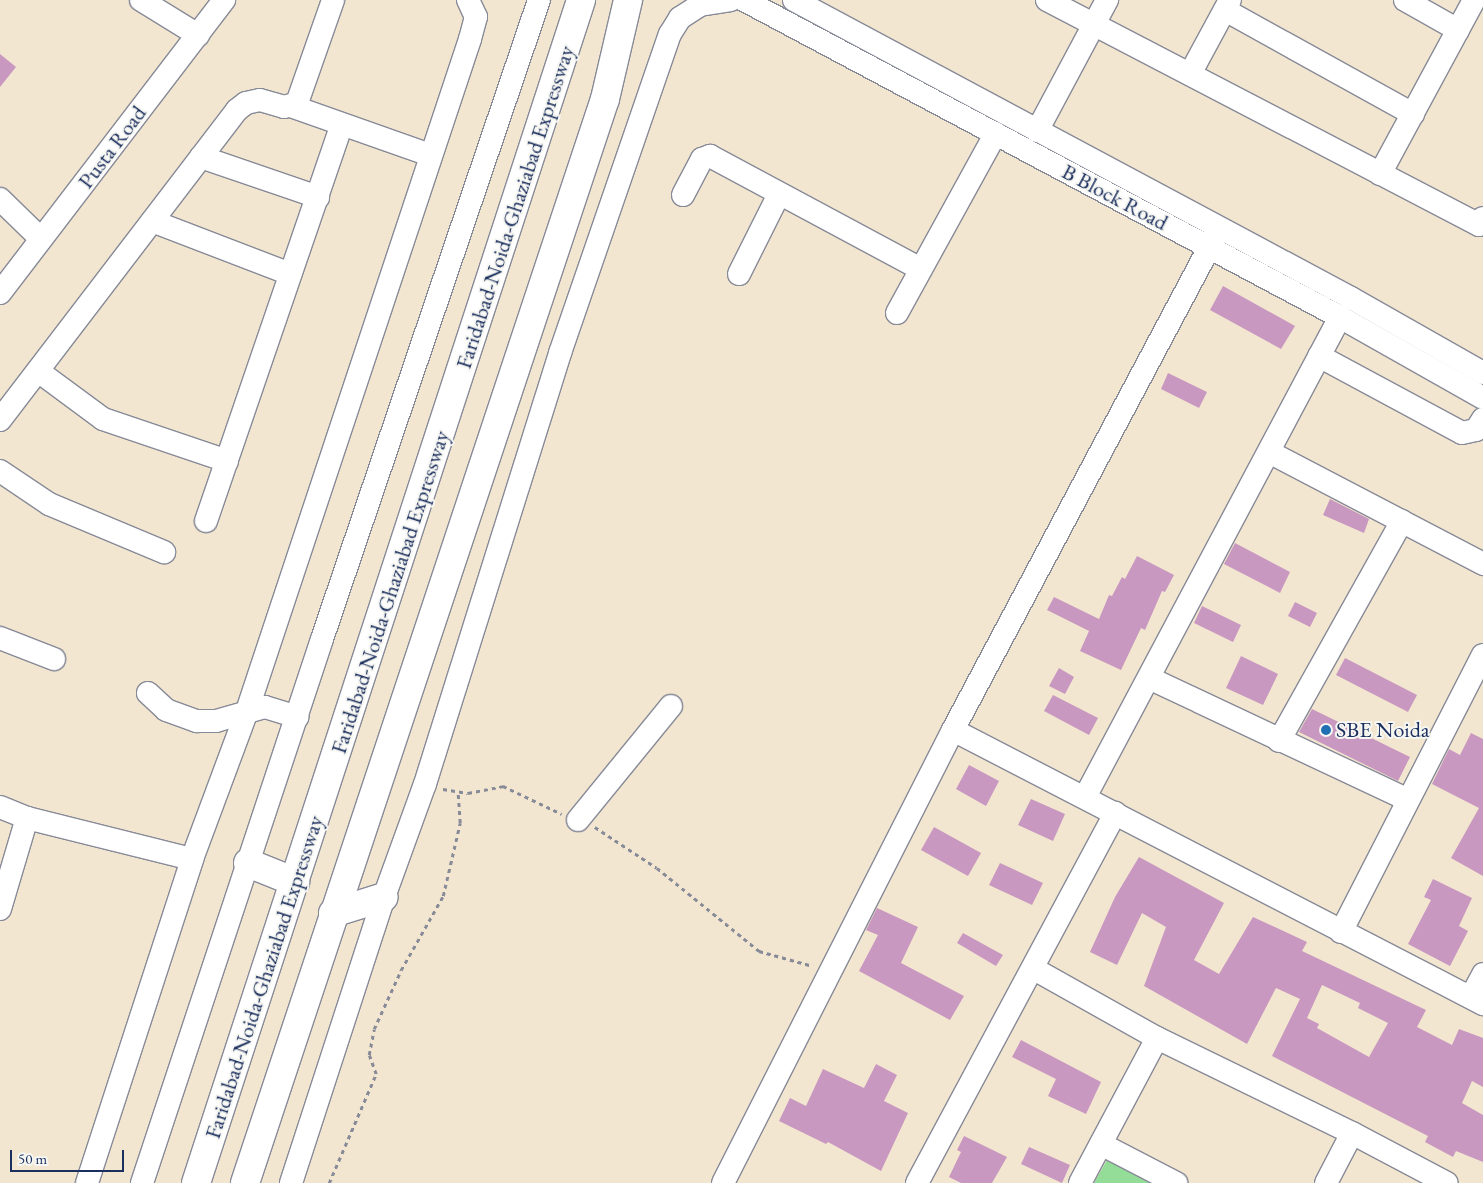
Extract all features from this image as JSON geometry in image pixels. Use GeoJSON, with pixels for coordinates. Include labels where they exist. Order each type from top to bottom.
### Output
{"type":"FeatureCollection","features":[{"type":"Feature","properties":{"kind":"main road","name":"Faridabad-Noida-Ghaziabad Expressway"},"geometry":{"type":"LineString","coordinates":[[196,1183],[581,0]]}},
{"type":"Feature","properties":{"kind":"main road","name":"Faridabad-Noida-Ghaziabad Expressway"},"geometry":{"type":"LineString","coordinates":[[245,1183],[368,805],[605,99],[628,0]]}},
{"type":"Feature","properties":{"kind":"main road"},"geometry":{"type":"LineString","coordinates":[[248,864],[295,882]]}},
{"type":"Feature","properties":{"kind":"main road"},"geometry":{"type":"LineString","coordinates":[[333,914],[384,897]]}},
{"type":"Feature","properties":{"kind":"street"},"geometry":{"type":"LineString","coordinates":[[141,0],[198,35]]}},
{"type":"Feature","properties":{"kind":"street","name":"Pusta Road"},"geometry":{"type":"LineString","coordinates":[[0,293],[224,0]]}},
{"type":"Feature","properties":{"kind":"street"},"geometry":{"type":"LineString","coordinates":[[0,420],[237,110],[246,103],[260,100],[284,108],[291,106],[300,96],[333,0]]}},
{"type":"Feature","properties":{"kind":"street"},"geometry":{"type":"LineString","coordinates":[[87,1183],[192,859],[246,714],[476,17],[468,0]]}},
{"type":"Feature","properties":{"kind":"street"},"geometry":{"type":"LineString","coordinates":[[142,1183],[539,0]]}},
{"type":"Feature","properties":{"kind":"street"},"geometry":{"type":"LineString","coordinates":[[291,1183],[384,897],[425,784],[560,354],[670,34],[680,18],[700,5],[731,0]]}},
{"type":"Feature","properties":{"kind":"street","name":"B Block Road"},"geometry":{"type":"LineString","coordinates":[[744,0],[996,133],[1214,238],[1351,298],[1483,373]]}},
{"type":"Feature","properties":{"kind":"street","name":"B Block Road"},"geometry":{"type":"LineString","coordinates":[[794,0],[1037,130],[1340,316],[1483,398]]}},
{"type":"Feature","properties":{"kind":"street"},"geometry":{"type":"LineString","coordinates":[[1047,0],[1479,226],[1483,218]]}},
{"type":"Feature","properties":{"kind":"street"},"geometry":{"type":"LineString","coordinates":[[1037,130],[1107,0]]}},
{"type":"Feature","properties":{"kind":"street"},"geometry":{"type":"LineString","coordinates":[[1405,0],[1458,30]]}},
{"type":"Feature","properties":{"kind":"street"},"geometry":{"type":"LineString","coordinates":[[1380,174],[1474,0]]}},
{"type":"Feature","properties":{"kind":"street"},"geometry":{"type":"LineString","coordinates":[[1190,74],[1227,5],[1413,114]]}},
{"type":"Feature","properties":{"kind":"street"},"geometry":{"type":"LineString","coordinates":[[291,106],[341,126],[430,155]]}},
{"type":"Feature","properties":{"kind":"street"},"geometry":{"type":"LineString","coordinates":[[206,521],[341,126]]}},
{"type":"Feature","properties":{"kind":"street"},"geometry":{"type":"LineString","coordinates":[[897,313],[996,133]]}},
{"type":"Feature","properties":{"kind":"street"},"geometry":{"type":"LineString","coordinates":[[683,195],[702,159],[707,156],[921,269]]}},
{"type":"Feature","properties":{"kind":"street"},"geometry":{"type":"LineString","coordinates":[[202,157],[318,196]]}},
{"type":"Feature","properties":{"kind":"street"},"geometry":{"type":"LineString","coordinates":[[740,274],[779,194]]}},
{"type":"Feature","properties":{"kind":"street"},"geometry":{"type":"LineString","coordinates":[[0,199],[41,239]]}},
{"type":"Feature","properties":{"kind":"street"},"geometry":{"type":"LineString","coordinates":[[152,221],[290,274]]}},
{"type":"Feature","properties":{"kind":"street"},"geometry":{"type":"LineString","coordinates":[[723,1183],[953,730],[1214,238]]}},
{"type":"Feature","properties":{"kind":"street"},"geometry":{"type":"LineString","coordinates":[[1084,797],[1340,316]]}},
{"type":"Feature","properties":{"kind":"street"},"geometry":{"type":"LineString","coordinates":[[1319,356],[1462,433],[1476,430],[1483,419]]}},
{"type":"Feature","properties":{"kind":"street"},"geometry":{"type":"LineString","coordinates":[[38,371],[102,419],[227,461]]}},
{"type":"Feature","properties":{"kind":"street"},"geometry":{"type":"LineString","coordinates":[[1269,452],[1483,564]]}},
{"type":"Feature","properties":{"kind":"street"},"geometry":{"type":"LineString","coordinates":[[0,471],[49,504],[164,552]]}},
{"type":"Feature","properties":{"kind":"street"},"geometry":{"type":"LineString","coordinates":[[1278,740],[1402,521]]}},
{"type":"Feature","properties":{"kind":"street"},"geometry":{"type":"LineString","coordinates":[[0,638],[54,659]]}},
{"type":"Feature","properties":{"kind":"street"},"geometry":{"type":"LineString","coordinates":[[1341,932],[1483,655]]}},
{"type":"Feature","properties":{"kind":"street"},"geometry":{"type":"LineString","coordinates":[[1149,678],[1408,800]]}},
{"type":"Feature","properties":{"kind":"street"},"geometry":{"type":"LineString","coordinates":[[148,693],[166,710],[197,721],[216,721],[246,714],[265,707],[297,717]]}},
{"type":"Feature","properties":{"kind":"street"},"geometry":{"type":"LineString","coordinates":[[578,820],[671,706]]}},
{"type":"Feature","properties":{"kind":"street"},"geometry":{"type":"LineString","coordinates":[[953,730],[1341,932],[1477,1000],[1483,974]]}},
{"type":"Feature","properties":{"kind":"street"},"geometry":{"type":"LineString","coordinates":[[0,807],[27,818],[192,859]]}},
{"type":"Feature","properties":{"kind":"street"},"geometry":{"type":"LineString","coordinates":[[917,1183],[1034,969],[1115,813]]}},
{"type":"Feature","properties":{"kind":"street"},"geometry":{"type":"LineString","coordinates":[[0,909],[27,818]]}},
{"type":"Feature","properties":{"kind":"street"},"geometry":{"type":"LineString","coordinates":[[1034,969],[1157,1038],[1352,1133],[1447,1183]]}},
{"type":"Feature","properties":{"kind":"street"},"geometry":{"type":"LineString","coordinates":[[1080,1183],[1157,1038]]}},
{"type":"Feature","properties":{"kind":"street"},"geometry":{"type":"LineString","coordinates":[[1326,1183],[1352,1133]]}},
{"type":"Feature","properties":{"kind":"street"},"geometry":{"type":"LineString","coordinates":[[1101,1144],[1176,1183]]}},
{"type":"Feature","properties":{"kind":"path"},"geometry":{"type":"LineString","coordinates":[[425,784],[458,793],[503,786],[578,820],[608,834],[658,868],[760,951],[832,970]]}},
{"type":"Feature","properties":{"kind":"path"},"geometry":{"type":"LineString","coordinates":[[329,1183],[376,1074],[369,1054],[374,1029],[400,970],[443,896],[460,823],[458,793]]}},
{"type":"Feature","properties":{"kind":"green space"},"geometry":{"type":"Polygon","coordinates":[[[1107,1160],[1150,1183],[1094,1183],[1107,1160]]]}},
{"type":"Feature","properties":{"kind":"building"},"geometry":{"type":"Polygon","coordinates":[[[0,54],[16,67],[0,87],[0,54]]]}},
{"type":"Feature","properties":{"kind":"building"},"geometry":{"type":"Polygon","coordinates":[[[1223,286],[1295,326],[1281,349],[1210,310],[1223,286]]]}},
{"type":"Feature","properties":{"kind":"building"},"geometry":{"type":"Polygon","coordinates":[[[1168,373],[1207,392],[1199,408],[1161,389],[1168,373]]]}},
{"type":"Feature","properties":{"kind":"building"},"geometry":{"type":"Polygon","coordinates":[[[1330,499],[1369,519],[1364,533],[1323,515],[1330,499]]]}},
{"type":"Feature","properties":{"kind":"building"},"geometry":{"type":"Polygon","coordinates":[[[1235,543],[1290,572],[1280,593],[1224,564],[1235,543]]]}},
{"type":"Feature","properties":{"kind":"building"},"geometry":{"type":"Polygon","coordinates":[[[1137,556],[1174,575],[1165,592],[1162,591],[1145,630],[1141,628],[1121,670],[1080,651],[1089,631],[1047,610],[1054,597],[1099,619],[1109,595],[1112,596],[1122,577],[1125,579],[1137,556]]]}},
{"type":"Feature","properties":{"kind":"building"},"geometry":{"type":"Polygon","coordinates":[[[1295,602],[1317,613],[1310,627],[1288,616],[1295,602]]]}},
{"type":"Feature","properties":{"kind":"building"},"geometry":{"type":"Polygon","coordinates":[[[1202,606],[1241,625],[1233,642],[1194,623],[1202,606]]]}},
{"type":"Feature","properties":{"kind":"building"},"geometry":{"type":"Polygon","coordinates":[[[1241,656],[1278,674],[1263,705],[1226,688],[1241,656]]]}},
{"type":"Feature","properties":{"kind":"building"},"geometry":{"type":"Polygon","coordinates":[[[1345,658],[1417,695],[1408,712],[1336,675],[1345,658]]]}},
{"type":"Feature","properties":{"kind":"building"},"geometry":{"type":"Polygon","coordinates":[[[1059,668],[1074,677],[1065,694],[1049,686],[1059,668]]]}},
{"type":"Feature","properties":{"kind":"building"},"geometry":{"type":"Polygon","coordinates":[[[1053,695],[1098,718],[1089,735],[1044,711],[1053,695]]]}},
{"type":"Feature","properties":{"kind":"building"},"geometry":{"type":"Polygon","coordinates":[[[1312,709],[1410,757],[1398,781],[1299,732],[1312,709]]]}},
{"type":"Feature","properties":{"kind":"building"},"geometry":{"type":"Polygon","coordinates":[[[1471,733],[1483,739],[1483,876],[1451,858],[1479,808],[1432,784],[1449,749],[1460,755],[1471,733]]]}},
{"type":"Feature","properties":{"kind":"building"},"geometry":{"type":"Polygon","coordinates":[[[969,765],[999,781],[986,806],[956,789],[969,765]]]}},
{"type":"Feature","properties":{"kind":"building"},"geometry":{"type":"Polygon","coordinates":[[[1031,799],[1065,814],[1053,841],[1018,825],[1031,799]]]}},
{"type":"Feature","properties":{"kind":"building"},"geometry":{"type":"Polygon","coordinates":[[[934,827],[981,853],[968,876],[921,850],[934,827]]]}},
{"type":"Feature","properties":{"kind":"building"},"geometry":{"type":"Polygon","coordinates":[[[1139,857],[1224,903],[1194,960],[1219,974],[1253,917],[1307,942],[1302,951],[1426,1010],[1417,1027],[1452,1045],[1459,1029],[1483,1038],[1483,1087],[1472,1081],[1462,1103],[1483,1115],[1483,1162],[1456,1151],[1453,1157],[1425,1142],[1428,1136],[1272,1056],[1300,999],[1276,988],[1247,1044],[1144,986],[1166,927],[1142,913],[1117,965],[1090,952],[1115,897],[1139,857]],[[1322,985],[1307,1018],[1319,1024],[1317,1028],[1369,1057],[1388,1023],[1358,1008],[1360,1003],[1322,985]]]}},
{"type":"Feature","properties":{"kind":"building"},"geometry":{"type":"Polygon","coordinates":[[[1000,863],[1043,883],[1032,905],[989,885],[1000,863]]]}},
{"type":"Feature","properties":{"kind":"building"},"geometry":{"type":"Polygon","coordinates":[[[1433,879],[1472,898],[1459,926],[1468,931],[1450,966],[1408,944],[1431,900],[1424,897],[1433,879]]]}},
{"type":"Feature","properties":{"kind":"building"},"geometry":{"type":"Polygon","coordinates":[[[877,908],[918,927],[901,963],[964,996],[950,1020],[859,971],[878,935],[866,930],[877,908]]]}},
{"type":"Feature","properties":{"kind":"building"},"geometry":{"type":"Polygon","coordinates":[[[963,933],[1003,955],[996,966],[957,943],[963,933]]]}},
{"type":"Feature","properties":{"kind":"building"},"geometry":{"type":"Polygon","coordinates":[[[1021,1040],[1101,1082],[1086,1114],[1048,1096],[1056,1079],[1012,1057],[1021,1040]]]}},
{"type":"Feature","properties":{"kind":"building"},"geometry":{"type":"Polygon","coordinates":[[[876,1064],[897,1075],[884,1101],[908,1113],[881,1171],[828,1142],[826,1144],[779,1121],[790,1098],[806,1106],[823,1069],[864,1088],[876,1064]]]}},
{"type":"Feature","properties":{"kind":"building"},"geometry":{"type":"Polygon","coordinates":[[[964,1136],[1007,1157],[992,1183],[961,1183],[949,1177],[961,1152],[957,1150],[964,1136]]]}},
{"type":"Feature","properties":{"kind":"building"},"geometry":{"type":"Polygon","coordinates":[[[1029,1147],[1070,1165],[1062,1183],[1021,1164],[1029,1147]]]}},
{"type":"Feature","properties":{"kind":"place","name":"SBE Noida"},"geometry":{"type":"Point","coordinates":[1326,730]}}]}
